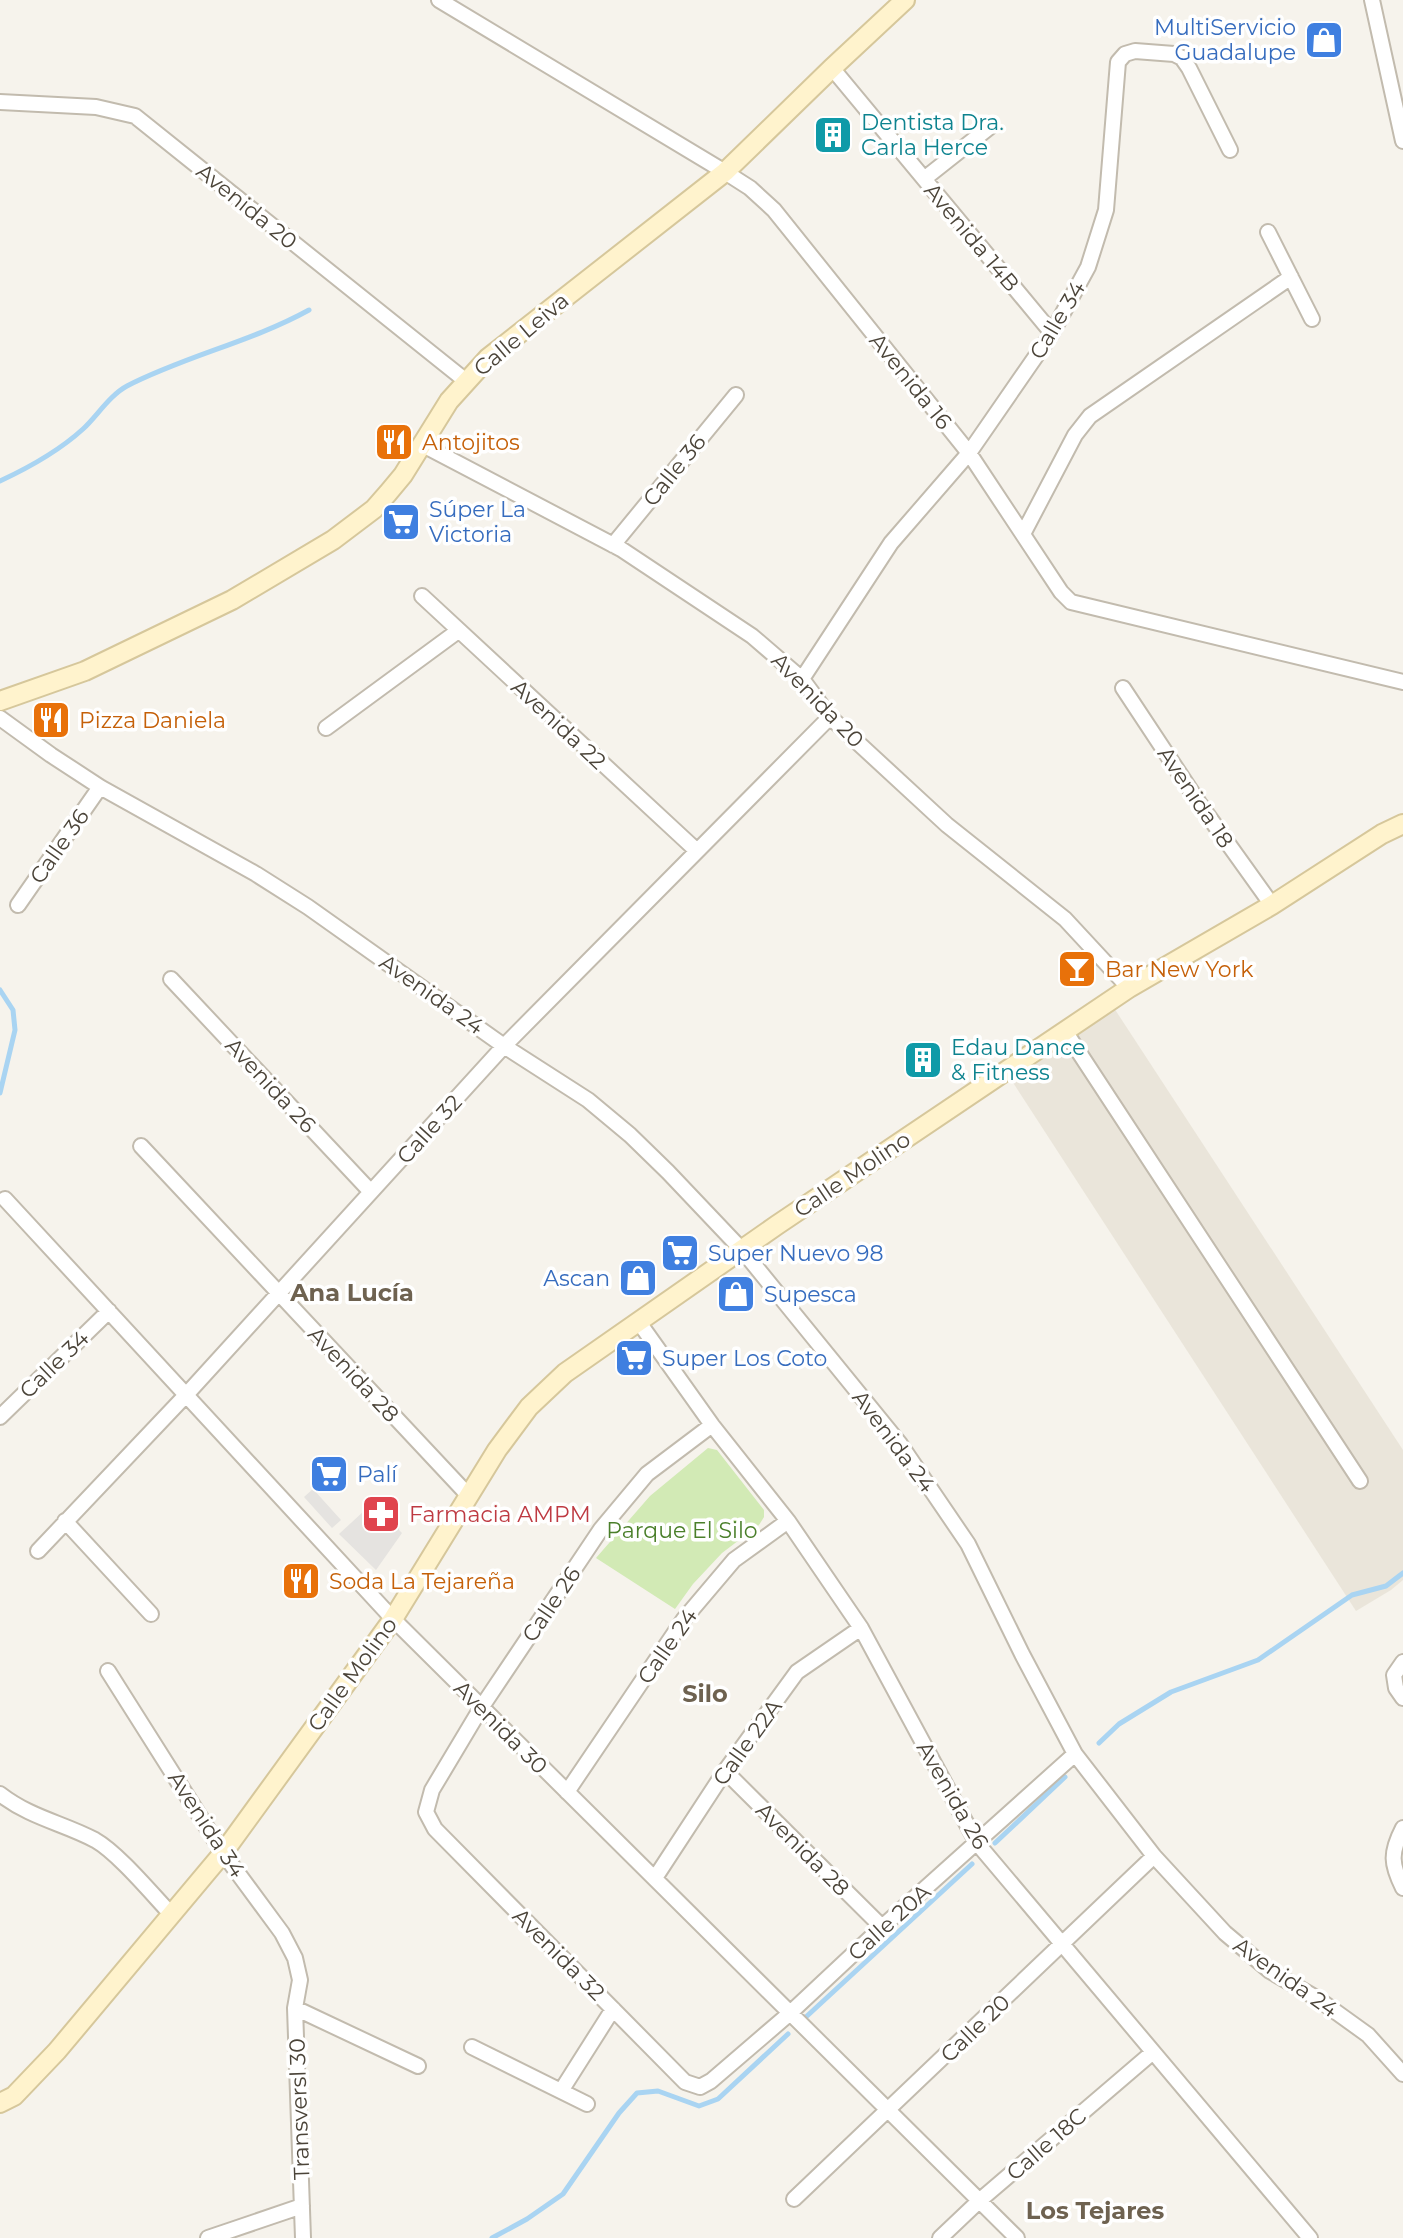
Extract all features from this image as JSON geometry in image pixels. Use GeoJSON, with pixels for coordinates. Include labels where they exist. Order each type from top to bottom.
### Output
{"type":"FeatureCollection","features":[{"type":"Feature","properties":{"kind":"main road","name":"Calle Leiva"},"geometry":{"type":"LineString","coordinates":[[0,701],[85,671],[232,600],[333,540],[374,509],[403,475],[449,401],[488,358],[725,172],[905,0]]}},
{"type":"Feature","properties":{"kind":"main road","name":"Calle Molino"},"geometry":{"type":"LineString","coordinates":[[0,2103],[14,2096],[57,2051],[223,1853],[393,1619],[497,1450],[529,1407],[565,1373],[777,1225],[1129,988],[1403,824]]}},
{"type":"Feature","properties":{"kind":"street","name":"Avenida 16"},"geometry":{"type":"LineString","coordinates":[[439,0],[725,172],[750,188],[774,210],[969,453],[1061,592],[1071,602],[1403,682]]}},
{"type":"Feature","properties":{"kind":"street"},"geometry":{"type":"LineString","coordinates":[[1372,0],[1403,141]]}},
{"type":"Feature","properties":{"kind":"street","name":"Calle 34"},"geometry":{"type":"LineString","coordinates":[[802,679],[891,543],[969,453],[1052,333],[1088,267],[1106,210],[1118,62],[1125,54],[1135,51],[1174,54],[1182,58],[1230,150]]}},
{"type":"Feature","properties":{"kind":"street","name":"Avenida 14B"},"geometry":{"type":"LineString","coordinates":[[832,68],[1052,333]]}},
{"type":"Feature","properties":{"kind":"street","name":"Avenida 20"},"geometry":{"type":"LineString","coordinates":[[0,102],[96,107],[135,116],[466,381]]}},
{"type":"Feature","properties":{"kind":"street"},"geometry":{"type":"LineString","coordinates":[[924,179],[991,126]]}},
{"type":"Feature","properties":{"kind":"street"},"geometry":{"type":"LineString","coordinates":[[1268,232],[1312,319]]}},
{"type":"Feature","properties":{"kind":"street"},"geometry":{"type":"LineString","coordinates":[[1023,534],[1075,435],[1090,416],[1291,277]]}},
{"type":"Feature","properties":{"kind":"street","name":"Calle 36"},"geometry":{"type":"LineString","coordinates":[[613,545],[736,395]]}},
{"type":"Feature","properties":{"kind":"street","name":"Avenida 20"},"geometry":{"type":"LineString","coordinates":[[423,445],[613,545],[752,636],[802,679],[830,717],[947,825],[1065,919],[1129,988]]}},
{"type":"Feature","properties":{"kind":"street","name":"Avenida 22"},"geometry":{"type":"LineString","coordinates":[[422,596],[697,851]]}},
{"type":"Feature","properties":{"kind":"street"},"geometry":{"type":"LineString","coordinates":[[326,728],[458,631]]}},
{"type":"Feature","properties":{"kind":"street","name":"Avenida 18"},"geometry":{"type":"LineString","coordinates":[[1123,688],[1199,803],[1272,905]]}},
{"type":"Feature","properties":{"kind":"street","name":"Calle 32"},"geometry":{"type":"LineString","coordinates":[[38,1551],[186,1395],[504,1046],[830,717]]}},
{"type":"Feature","properties":{"kind":"street","name":"Avenida 24"},"geometry":{"type":"LineString","coordinates":[[0,718],[100,787],[256,874],[308,907],[504,1046],[588,1100],[630,1135],[743,1251],[900,1444],[968,1544],[1075,1754],[1154,1856],[1225,1933],[1270,1971],[1318,1999],[1368,2035],[1403,2074]]}},
{"type":"Feature","properties":{"kind":"street","name":"Calle 36"},"geometry":{"type":"LineString","coordinates":[[18,905],[100,787]]}},
{"type":"Feature","properties":{"kind":"street","name":"Avenida 26"},"geometry":{"type":"LineString","coordinates":[[171,979],[371,1192]]}},
{"type":"Feature","properties":{"kind":"street"},"geometry":{"type":"LineString","coordinates":[[1065,1031],[1360,1481]]}},
{"type":"Feature","properties":{"kind":"street","name":"Avenida 28"},"geometry":{"type":"LineString","coordinates":[[141,1146],[469,1496]]}},
{"type":"Feature","properties":{"kind":"street","name":"Avenida 30"},"geometry":{"type":"LineString","coordinates":[[5,1199],[393,1619],[1017,2238]]}},
{"type":"Feature","properties":{"kind":"street","name":"Calle 34"},"geometry":{"type":"LineString","coordinates":[[0,1417],[109,1311]]}},
{"type":"Feature","properties":{"kind":"street","name":"Avenida 26"},"geometry":{"type":"LineString","coordinates":[[638,1321],[712,1425],[788,1521],[861,1628],[977,1843],[1310,2238]]}},
{"type":"Feature","properties":{"kind":"street","name":"Calle 26"},"geometry":{"type":"LineString","coordinates":[[426,1812],[432,1790],[481,1708],[601,1529],[647,1474],[712,1425]]}},
{"type":"Feature","properties":{"kind":"street"},"geometry":{"type":"LineString","coordinates":[[65,1521],[151,1614]]}},
{"type":"Feature","properties":{"kind":"street","name":"Calle 24"},"geometry":{"type":"LineString","coordinates":[[567,1792],[684,1619],[734,1560],[788,1521]]}},
{"type":"Feature","properties":{"kind":"street","name":"Calle 22A"},"geometry":{"type":"LineString","coordinates":[[655,1878],[725,1771],[797,1672],[861,1628]]}},
{"type":"Feature","properties":{"kind":"street"},"geometry":{"type":"LineString","coordinates":[[1399,1669],[1396,1688],[1403,1698]]}},
{"type":"Feature","properties":{"kind":"street","name":"Avenida 34"},"geometry":{"type":"LineString","coordinates":[[108,1671],[223,1853],[282,1933],[295,1958],[300,1980]]}},
{"type":"Feature","properties":{"kind":"street","name":"Calle 20A"},"geometry":{"type":"LineString","coordinates":[[700,2087],[789,2014],[1075,1754]]}},
{"type":"Feature","properties":{"kind":"street","name":"Avenida 28"},"geometry":{"type":"LineString","coordinates":[[725,1771],[882,1927]]}},
{"type":"Feature","properties":{"kind":"street"},"geometry":{"type":"LineString","coordinates":[[0,1794],[25,1812],[95,1840],[108,1849],[171,1914]]}},
{"type":"Feature","properties":{"kind":"street","name":"Avenida 32"},"geometry":{"type":"LineString","coordinates":[[426,1812],[435,1829],[685,2082],[700,2087]]}},
{"type":"Feature","properties":{"kind":"street"},"geometry":{"type":"LineString","coordinates":[[1400,1835],[1393,1867],[1403,1888]]}},
{"type":"Feature","properties":{"kind":"street","name":"Calle 20"},"geometry":{"type":"LineString","coordinates":[[794,2199],[1154,1856]]}},
{"type":"Feature","properties":{"kind":"street","name":"Transversl 30"},"geometry":{"type":"LineString","coordinates":[[300,1980],[295,2008],[303,2238]]}},
{"type":"Feature","properties":{"kind":"street"},"geometry":{"type":"LineString","coordinates":[[295,2008],[418,2066]]}},
{"type":"Feature","properties":{"kind":"street"},"geometry":{"type":"LineString","coordinates":[[561,2091],[613,2009]]}},
{"type":"Feature","properties":{"kind":"street"},"geometry":{"type":"LineString","coordinates":[[472,2047],[587,2104]]}},
{"type":"Feature","properties":{"kind":"street","name":"Calle 18C"},"geometry":{"type":"LineString","coordinates":[[940,2238],[1153,2052]]}},
{"type":"Feature","properties":{"kind":"street"},"geometry":{"type":"LineString","coordinates":[[208,2238],[302,2206]]}},
{"type":"Feature","properties":{"kind":"shaded area"},"geometry":{"type":"Polygon","coordinates":[[[1114,1008],[1403,1450],[1403,1580],[1356,1611],[1010,1078],[1114,1008]]]}},
{"type":"Feature","properties":{"kind":"shaded area"},"geometry":{"type":"Polygon","coordinates":[[[313,1489],[341,1520],[332,1528],[304,1497],[313,1489]]]}},
{"type":"Feature","properties":{"kind":"shaded area"},"geometry":{"type":"Polygon","coordinates":[[[364,1511],[382,1531],[394,1520],[399,1523],[402,1533],[376,1570],[339,1534],[364,1511]]]}},
{"type":"Feature","properties":{"kind":"green space","name":"Parque El Silo"},"geometry":{"type":"Polygon","coordinates":[[[708,1448],[717,1450],[764,1510],[764,1517],[759,1525],[722,1553],[675,1609],[596,1558],[650,1496],[708,1448]]]}},
{"type":"Feature","properties":{"kind":"waterway"},"geometry":{"type":"LineString","coordinates":[[0,481],[64,444],[127,386],[309,310]]}},
{"type":"Feature","properties":{"kind":"waterway"},"geometry":{"type":"LineString","coordinates":[[0,990],[13,1010],[15,1030],[0,1093]]}},
{"type":"Feature","properties":{"kind":"waterway"},"geometry":{"type":"LineString","coordinates":[[1099,1743],[1119,1724],[1171,1692],[1258,1660],[1352,1595],[1386,1586],[1403,1573]]}},
{"type":"Feature","properties":{"kind":"waterway"},"geometry":{"type":"LineString","coordinates":[[995,1843],[1065,1777]]}},
{"type":"Feature","properties":{"kind":"waterway"},"geometry":{"type":"LineString","coordinates":[[807,2016],[972,1864]]}},
{"type":"Feature","properties":{"kind":"waterway"},"geometry":{"type":"LineString","coordinates":[[492,2238],[563,2194],[619,2113],[637,2093],[658,2091],[699,2106],[718,2099],[788,2034]]}},
{"type":"Feature","properties":{"kind":"place","name":"MultiServicio Guadalupe"},"geometry":{"type":"Point","coordinates":[1324,40]}},
{"type":"Feature","properties":{"kind":"place","name":"Dentista Dra. Carla Herce"},"geometry":{"type":"Point","coordinates":[833,135]}},
{"type":"Feature","properties":{"kind":"place","name":"Antojitos"},"geometry":{"type":"Point","coordinates":[394,442]}},
{"type":"Feature","properties":{"kind":"place","name":"Súper La Victoria"},"geometry":{"type":"Point","coordinates":[401,522]}},
{"type":"Feature","properties":{"kind":"place","name":"Pizza Daniela"},"geometry":{"type":"Point","coordinates":[51,720]}},
{"type":"Feature","properties":{"kind":"place","name":"Bar New York"},"geometry":{"type":"Point","coordinates":[1077,969]}},
{"type":"Feature","properties":{"kind":"place","name":"Edau Dance & Fitness"},"geometry":{"type":"Point","coordinates":[923,1060]}},
{"type":"Feature","properties":{"kind":"place","name":"Super Nuevo 98"},"geometry":{"type":"Point","coordinates":[680,1253]}},
{"type":"Feature","properties":{"kind":"place","name":"Ascan"},"geometry":{"type":"Point","coordinates":[638,1278]}},
{"type":"Feature","properties":{"kind":"place","name":"Supesca"},"geometry":{"type":"Point","coordinates":[736,1294]}},
{"type":"Feature","properties":{"kind":"place","name":"Super Los Coto"},"geometry":{"type":"Point","coordinates":[634,1358]}},
{"type":"Feature","properties":{"kind":"place","name":"Palí"},"geometry":{"type":"Point","coordinates":[329,1474]}},
{"type":"Feature","properties":{"kind":"place","name":"Farmacia AMPM"},"geometry":{"type":"Point","coordinates":[381,1514]}},
{"type":"Feature","properties":{"kind":"place","name":"Soda La Tejareña"},"geometry":{"type":"Point","coordinates":[301,1581]}},
{"type":"Feature","properties":{"kind":"district","name":"Ana Lucía"},"geometry":{"type":"Point","coordinates":[352,1293]}},
{"type":"Feature","properties":{"kind":"district","name":"Silo"},"geometry":{"type":"Point","coordinates":[705,1694]}},
{"type":"Feature","properties":{"kind":"district","name":"Los Tejares"},"geometry":{"type":"Point","coordinates":[1095,2211]}}]}
